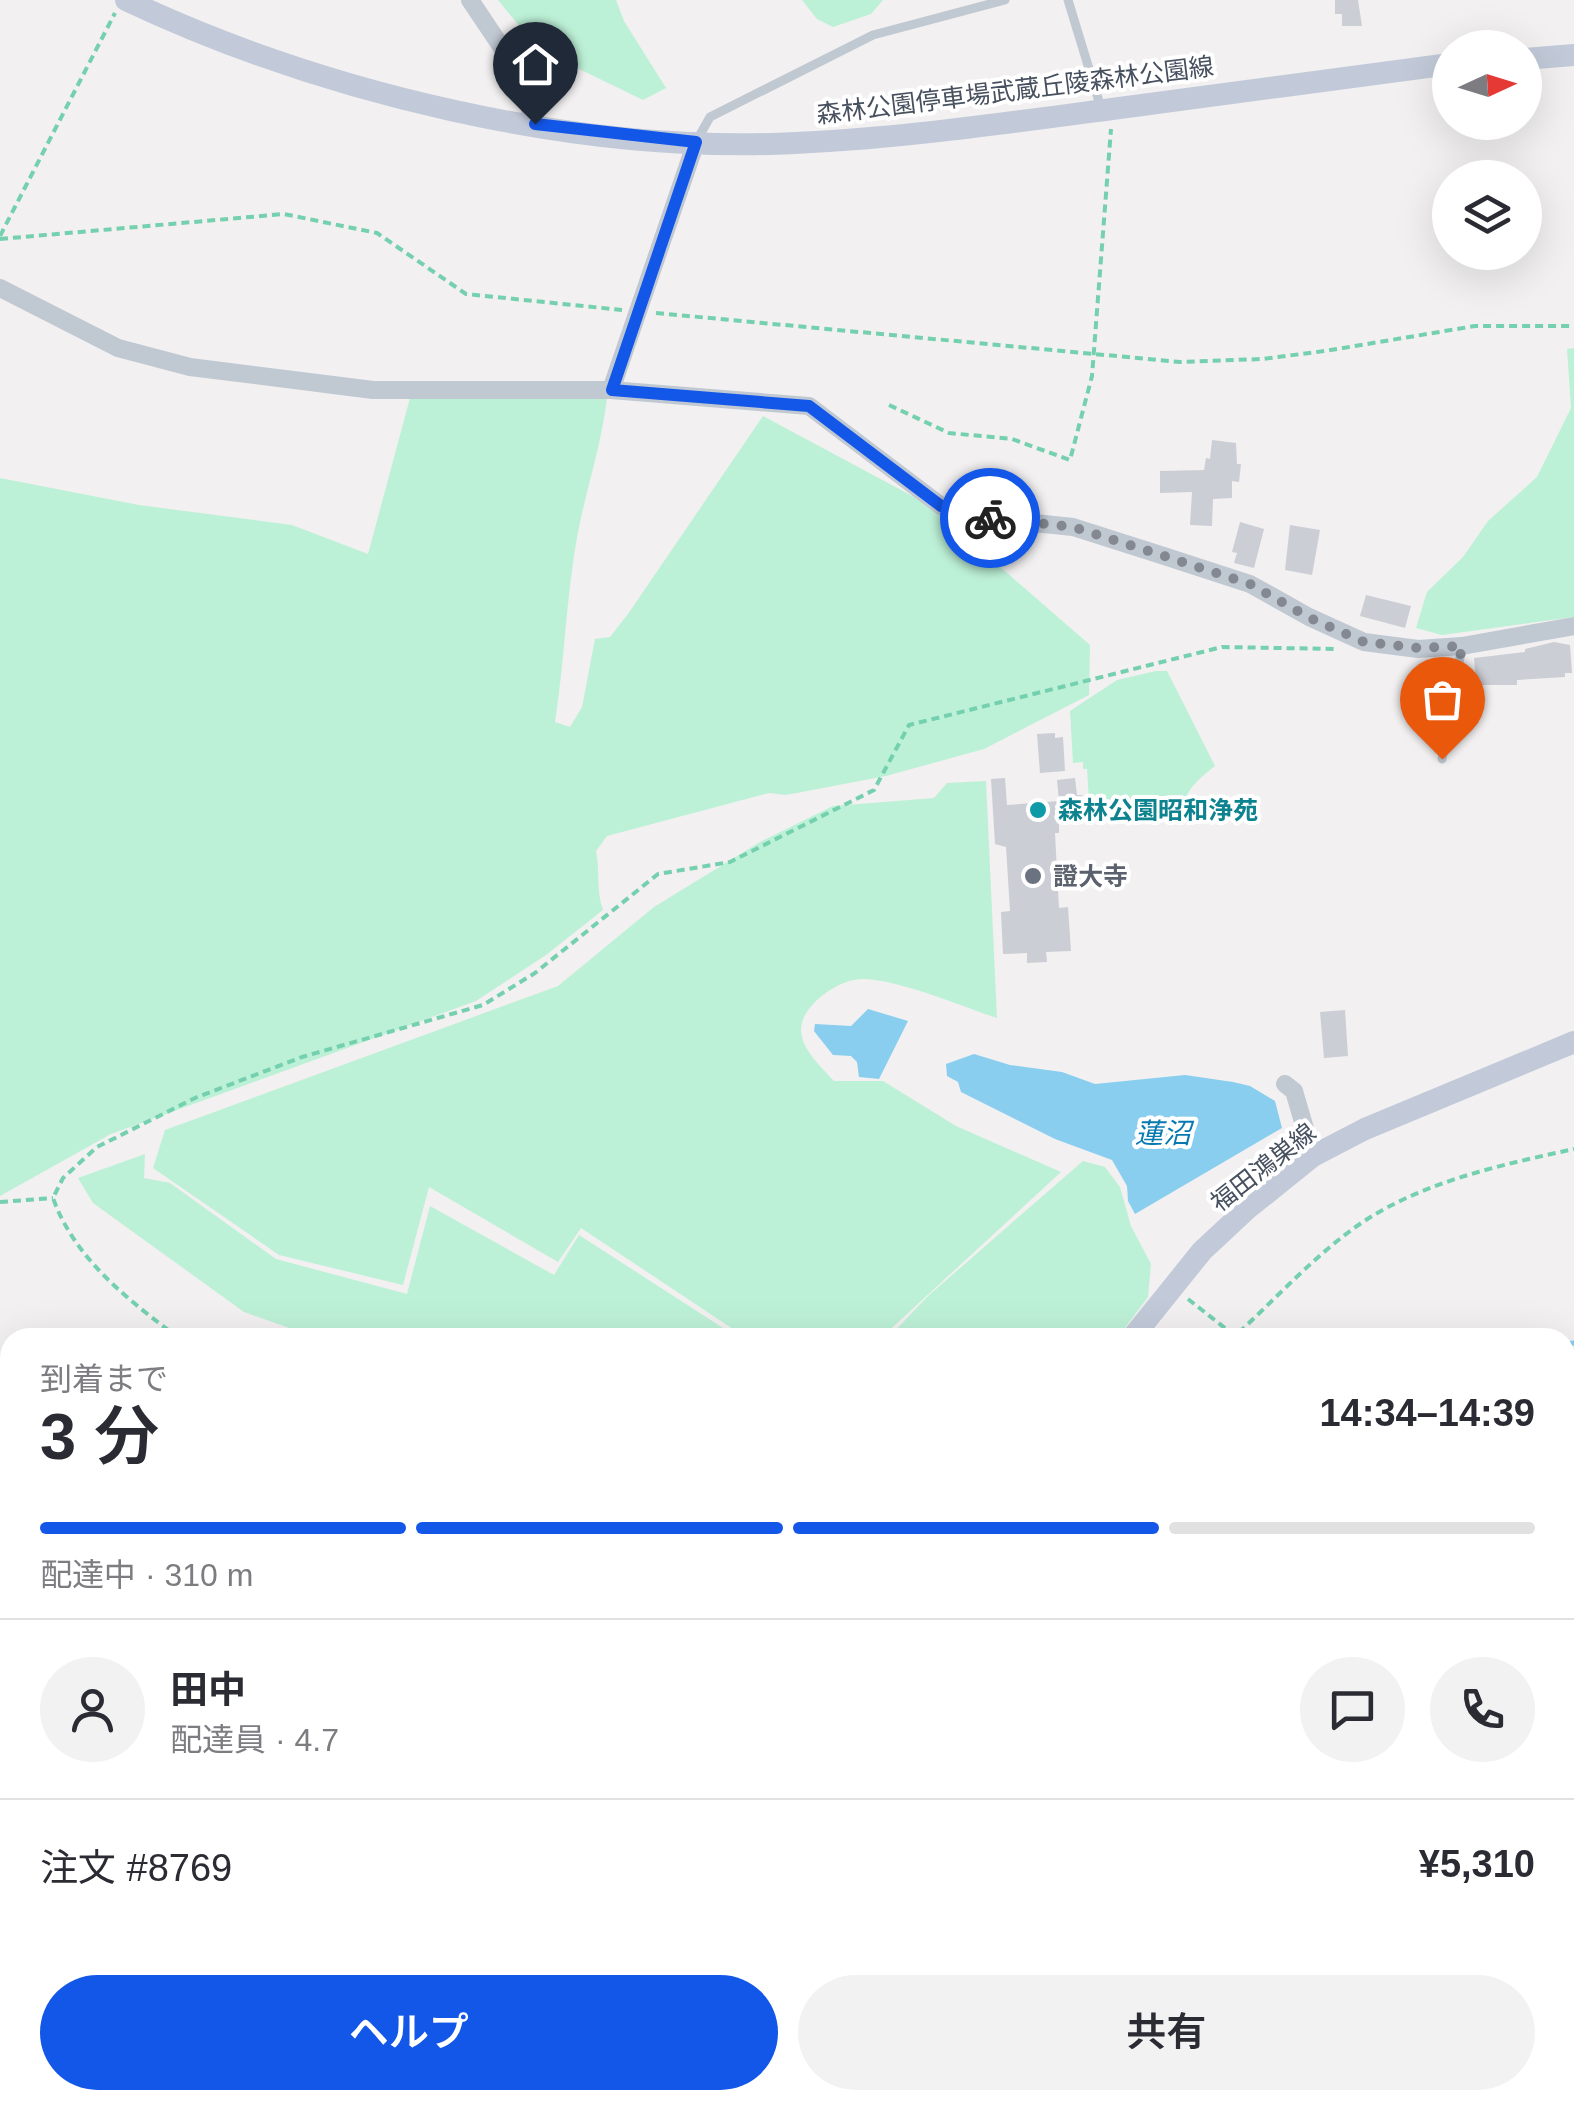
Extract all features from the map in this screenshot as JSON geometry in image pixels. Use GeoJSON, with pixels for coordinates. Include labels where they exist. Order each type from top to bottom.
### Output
{"type":"FeatureCollection","features":[{"type":"Feature","properties":{"kind":"main road","name":"森林公園停車場武蔵丘陵森林公園線"},"geometry":{"type":"LineString","coordinates":[[124,0],[268,58],[411,101],[535,124],[696,142],[832,140],[967,129],[1432,66]]}},
{"type":"Feature","properties":{"kind":"main road"},"geometry":{"type":"LineString","coordinates":[[1542,57],[1574,55]]}},
{"type":"Feature","properties":{"kind":"main road","name":"福田鴻巣線"},"geometry":{"type":"LineString","coordinates":[[1140,1328],[1202,1250],[1313,1156],[1365,1128],[1574,1042]]}},
{"type":"Feature","properties":{"kind":"street"},"geometry":{"type":"LineString","coordinates":[[470,0],[518,70],[535,124]]}},
{"type":"Feature","properties":{"kind":"street"},"geometry":{"type":"LineString","coordinates":[[612,390],[696,142]]}},
{"type":"Feature","properties":{"kind":"street"},"geometry":{"type":"LineString","coordinates":[[0,288],[118,348],[190,366],[373,390],[612,390],[809,406],[941,506],[986,518],[1073,527],[1164,556],[1250,584],[1310,618],[1364,642],[1418,648],[1462,646],[1574,626]]}},
{"type":"Feature","properties":{"kind":"street"},"geometry":{"type":"LineString","coordinates":[[1285,1084],[1294,1091],[1313,1156]]}},
{"type":"Feature","properties":{"kind":"lane"},"geometry":{"type":"LineString","coordinates":[[696,142],[710,117],[873,35],[1005,0]]}},
{"type":"Feature","properties":{"kind":"lane"},"geometry":{"type":"LineString","coordinates":[[1068,0],[1107,110]]}},
{"type":"Feature","properties":{"kind":"lane"},"geometry":{"type":"LineString","coordinates":[[1442,759],[1462,646]]}},
{"type":"Feature","properties":{"kind":"path"},"geometry":{"type":"LineString","coordinates":[[0,238],[124,0]]}},
{"type":"Feature","properties":{"kind":"path"},"geometry":{"type":"LineString","coordinates":[[889,405],[948,433],[1012,440],[1070,460],[1095,354],[1107,110]]}},
{"type":"Feature","properties":{"kind":"path"},"geometry":{"type":"LineString","coordinates":[[0,238],[284,214],[378,233],[466,294],[1180,362],[1262,359],[1475,326],[1574,326]]}},
{"type":"Feature","properties":{"kind":"path"},"geometry":{"type":"LineString","coordinates":[[167,1328],[112,1282],[62,1224],[54,1198],[63,1178],[97,1147],[195,1098],[302,1056],[483,1005],[534,974],[658,874],[730,862],[874,790],[909,725],[1222,647],[1318,650],[1364,642]]}},
{"type":"Feature","properties":{"kind":"path"},"geometry":{"type":"LineString","coordinates":[[1246,1328],[1346,1234],[1370,1218],[1444,1184],[1498,1166],[1574,1149]]}},
{"type":"Feature","properties":{"kind":"path"},"geometry":{"type":"LineString","coordinates":[[0,1202],[54,1198]]}},
{"type":"Feature","properties":{"kind":"path"},"geometry":{"type":"LineString","coordinates":[[1172,1286],[1225,1328]]}},
{"type":"Feature","properties":{"kind":"green space"},"geometry":{"type":"Polygon","coordinates":[[[498,0],[616,0],[624,21],[666,88],[643,100],[538,49],[498,0]]]}},
{"type":"Feature","properties":{"kind":"green space"},"geometry":{"type":"Polygon","coordinates":[[[802,0],[883,0],[871,14],[833,27],[817,19],[802,0]]]}},
{"type":"Feature","properties":{"kind":"green space"},"geometry":{"type":"Polygon","coordinates":[[[1574,348],[1574,617],[1442,635],[1416,628],[1427,592],[1463,557],[1488,521],[1537,477],[1571,408],[1567,349],[1574,348]]]}},
{"type":"Feature","properties":{"kind":"green space"},"geometry":{"type":"Polygon","coordinates":[[[607,397],[574,556],[555,722],[570,727],[582,707],[595,639],[610,637],[628,614],[763,416],[929,505],[1090,645],[1089,695],[984,749],[886,776],[786,795],[769,793],[607,836],[596,851],[603,910],[546,955],[476,1001],[111,1134],[0,1196],[0,478],[139,505],[292,525],[368,554],[410,398],[607,397]]]}},
{"type":"Feature","properties":{"kind":"green space"},"geometry":{"type":"Polygon","coordinates":[[[1167,671],[1215,766],[1187,795],[1183,819],[1111,817],[1109,800],[1089,801],[1087,769],[1083,769],[1083,762],[1073,763],[1070,711],[1117,680],[1167,671]]]}},
{"type":"Feature","properties":{"kind":"green space"},"geometry":{"type":"Polygon","coordinates":[[[986,781],[997,1018],[911,988],[862,979],[833,988],[814,1003],[803,1019],[802,1039],[834,1081],[883,1081],[956,1126],[1061,1172],[892,1328],[731,1328],[581,1228],[558,1262],[429,1187],[403,1285],[279,1255],[153,1168],[165,1130],[558,986],[654,907],[760,842],[833,806],[934,798],[947,783],[986,781]]]}},
{"type":"Feature","properties":{"kind":"green space"},"geometry":{"type":"Polygon","coordinates":[[[145,1154],[144,1178],[170,1183],[276,1259],[407,1294],[430,1206],[554,1275],[579,1235],[723,1328],[289,1328],[244,1312],[93,1203],[78,1178],[145,1154]]]}},
{"type":"Feature","properties":{"kind":"green space"},"geometry":{"type":"Polygon","coordinates":[[[1083,1161],[1105,1167],[1120,1187],[1131,1226],[1151,1264],[1148,1297],[1125,1328],[898,1328],[928,1296],[1083,1161]]]}},
{"type":"Feature","properties":{"kind":"water"},"geometry":{"type":"Polygon","coordinates":[[[868,1009],[908,1021],[879,1079],[859,1077],[857,1062],[851,1056],[833,1055],[814,1031],[815,1024],[851,1026],[868,1009]]]}},
{"type":"Feature","properties":{"kind":"water","name":"蓮沼"},"geometry":{"type":"Polygon","coordinates":[[[974,1054],[1010,1065],[1062,1072],[1095,1084],[1185,1075],[1250,1086],[1275,1101],[1282,1128],[1135,1214],[1128,1201],[1127,1186],[1112,1160],[1055,1139],[961,1092],[958,1082],[947,1076],[946,1064],[974,1054]]]}},
{"type":"Feature","properties":{"kind":"building"},"geometry":{"type":"Polygon","coordinates":[[[1335,0],[1358,0],[1362,26],[1342,26],[1342,14],[1335,14],[1335,0]]]}},
{"type":"Feature","properties":{"kind":"building"},"geometry":{"type":"Polygon","coordinates":[[[1212,440],[1236,443],[1237,464],[1241,464],[1239,482],[1232,481],[1232,498],[1213,499],[1212,526],[1190,525],[1192,492],[1160,493],[1160,471],[1204,470],[1212,440]]]}},
{"type":"Feature","properties":{"kind":"building"},"geometry":{"type":"Polygon","coordinates":[[[1240,522],[1264,529],[1254,568],[1234,563],[1237,553],[1232,552],[1240,522]]]}},
{"type":"Feature","properties":{"kind":"building"},"geometry":{"type":"Polygon","coordinates":[[[1290,525],[1320,530],[1312,575],[1285,570],[1290,525]]]}},
{"type":"Feature","properties":{"kind":"building"},"geometry":{"type":"Polygon","coordinates":[[[1366,595],[1411,606],[1405,628],[1360,616],[1366,595]]]}},
{"type":"Feature","properties":{"kind":"building"},"geometry":{"type":"Polygon","coordinates":[[[1554,642],[1570,645],[1572,673],[1565,673],[1565,677],[1517,680],[1517,685],[1476,685],[1474,658],[1525,652],[1554,642]]]}},
{"type":"Feature","properties":{"kind":"building"},"geometry":{"type":"Polygon","coordinates":[[[1055,733],[1055,738],[1063,737],[1065,771],[1040,773],[1037,734],[1055,733]]]}},
{"type":"Feature","properties":{"kind":"building","name":"證大寺"},"geometry":{"type":"Polygon","coordinates":[[[1005,778],[1007,805],[1059,801],[1057,780],[1075,778],[1077,795],[1082,795],[1084,818],[1059,820],[1059,833],[1055,833],[1059,908],[1068,907],[1071,951],[1046,952],[1047,962],[1027,963],[1027,953],[1003,954],[1001,912],[1010,911],[1006,847],[995,844],[991,779],[1005,778]]]}},
{"type":"Feature","properties":{"kind":"building"},"geometry":{"type":"Polygon","coordinates":[[[1345,1010],[1348,1056],[1324,1058],[1320,1012],[1345,1010]]]}},
{"type":"Feature","properties":{"kind":"way so far"},"geometry":{"type":"LineString","coordinates":[[990,518],[1073,527],[1250,584],[1310,618],[1364,642],[1418,648],[1462,646],[1442,759]]}},
{"type":"Feature","properties":{"kind":"place","name":"森林公園昭和浄苑"},"geometry":{"type":"Point","coordinates":[1038,810]}},
{"type":"Feature","properties":{"kind":"place","name":"證大寺"},"geometry":{"type":"Point","coordinates":[1033,876]}},
{"type":"Feature","properties":{"kind":"route"},"geometry":{"type":"LineString","coordinates":[[535,124],[696,142],[612,390],[809,406],[941,506],[990,518]]}}]}
